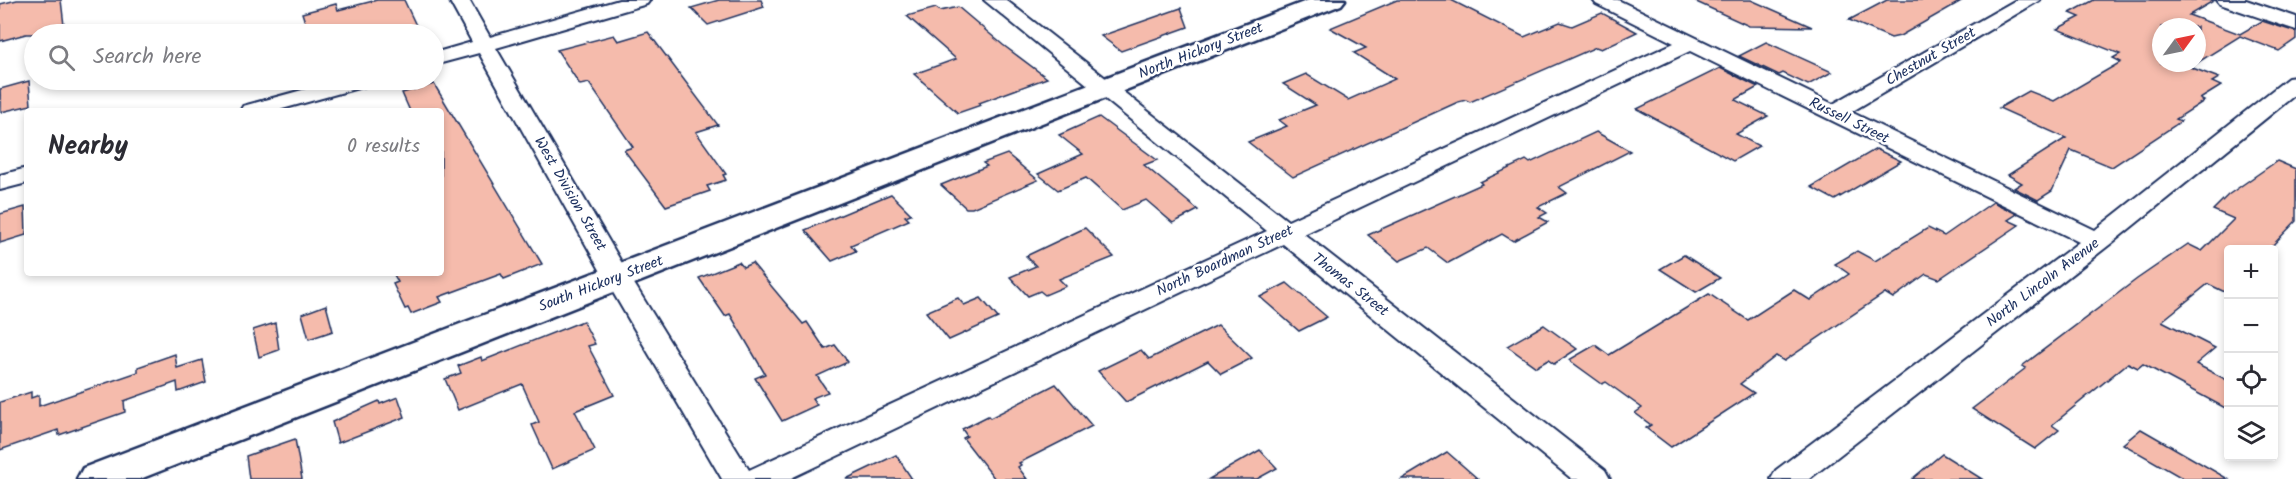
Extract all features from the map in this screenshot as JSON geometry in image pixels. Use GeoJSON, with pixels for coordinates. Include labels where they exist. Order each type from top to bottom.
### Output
{"type":"FeatureCollection","features":[{"type":"Feature","properties":{"kind":"street","name":"West Division Street"},"geometry":{"type":"LineString","coordinates":[[459,0],[617,277],[738,479]]}},
{"type":"Feature","properties":{"kind":"street"},"geometry":{"type":"LineString","coordinates":[[444,56],[640,0]]}},
{"type":"Feature","properties":{"kind":"street","name":"Thomas Street"},"geometry":{"type":"LineString","coordinates":[[994,0],[1594,479]]}},
{"type":"Feature","properties":{"kind":"street","name":"North Hickory Street"},"geometry":{"type":"LineString","coordinates":[[1105,88],[1332,0]]}},
{"type":"Feature","properties":{"kind":"street","name":"Russell Street"},"geometry":{"type":"LineString","coordinates":[[1603,0],[2097,241]]}},
{"type":"Feature","properties":{"kind":"street","name":"Chestnut Street"},"geometry":{"type":"LineString","coordinates":[[1833,113],[2030,0]]}},
{"type":"Feature","properties":{"kind":"street"},"geometry":{"type":"LineString","coordinates":[[2227,0],[2296,24]]}},
{"type":"Feature","properties":{"kind":"street","name":"North Boardman Street"},"geometry":{"type":"LineString","coordinates":[[760,479],[1690,43]]}},
{"type":"Feature","properties":{"kind":"street","name":"North Lincoln Avenue"},"geometry":{"type":"LineString","coordinates":[[1786,479],[2097,241],[2296,83]]}},
{"type":"Feature","properties":{"kind":"street","name":"South Hickory Street"},"geometry":{"type":"LineString","coordinates":[[97,479],[1105,88]]}},
{"type":"Feature","properties":{"kind":"street"},"geometry":{"type":"LineString","coordinates":[[262,108],[326,90]]}},
{"type":"Feature","properties":{"kind":"street"},"geometry":{"type":"LineString","coordinates":[[0,183],[24,176]]}},
{"type":"Feature","properties":{"kind":"building"},"geometry":{"type":"Polygon","coordinates":[[[17,0],[61,0],[64,24],[24,24],[24,35],[0,41],[0,4],[17,0]]]}},
{"type":"Feature","properties":{"kind":"building"},"geometry":{"type":"Polygon","coordinates":[[[377,0],[404,0],[415,24],[306,24],[302,13],[336,4],[338,10],[377,0]]]}},
{"type":"Feature","properties":{"kind":"building"},"geometry":{"type":"Polygon","coordinates":[[[719,0],[761,0],[764,7],[708,25],[691,8],[719,0]]]}},
{"type":"Feature","properties":{"kind":"building"},"geometry":{"type":"Polygon","coordinates":[[[1397,0],[1451,0],[1524,37],[1560,22],[1572,26],[1602,13],[1637,32],[1601,49],[1596,47],[1470,102],[1466,100],[1458,102],[1293,177],[1248,142],[1287,126],[1279,120],[1316,105],[1283,84],[1306,74],[1348,100],[1395,79],[1354,53],[1366,48],[1330,28],[1397,0]]]}},
{"type":"Feature","properties":{"kind":"building"},"geometry":{"type":"Polygon","coordinates":[[[1692,0],[1751,0],[1812,27],[1749,26],[1692,0]]]}},
{"type":"Feature","properties":{"kind":"building"},"geometry":{"type":"Polygon","coordinates":[[[1887,0],[1963,0],[1900,36],[1891,38],[1849,20],[1887,0]]]}},
{"type":"Feature","properties":{"kind":"building"},"geometry":{"type":"Polygon","coordinates":[[[2094,0],[2215,0],[2189,15],[2197,18],[2152,18],[2152,72],[2203,72],[2219,78],[2212,82],[2221,86],[2200,99],[2204,101],[2176,119],[2181,121],[2112,167],[2071,150],[2052,191],[2038,200],[2014,188],[2022,183],[2008,175],[2066,138],[1999,108],[2029,91],[2054,101],[2121,62],[2113,58],[2120,54],[2057,29],[2080,17],[2070,13],[2094,0]]]}},
{"type":"Feature","properties":{"kind":"building"},"geometry":{"type":"Polygon","coordinates":[[[958,7],[1047,78],[958,113],[914,74],[956,59],[907,16],[936,8],[940,11],[958,7]]]}},
{"type":"Feature","properties":{"kind":"building"},"geometry":{"type":"Polygon","coordinates":[[[1181,8],[1188,27],[1121,51],[1101,36],[1181,8]]]}},
{"type":"Feature","properties":{"kind":"building"},"geometry":{"type":"Polygon","coordinates":[[[2206,21],[2240,34],[2262,21],[2296,32],[2296,39],[2279,51],[2240,36],[2206,57],[2206,21]]]}},
{"type":"Feature","properties":{"kind":"building"},"geometry":{"type":"Polygon","coordinates":[[[648,32],[718,125],[696,132],[726,174],[723,175],[726,180],[707,186],[710,191],[666,206],[624,150],[633,147],[589,83],[580,85],[557,50],[614,35],[618,41],[648,32]]]}},
{"type":"Feature","properties":{"kind":"building"},"geometry":{"type":"Polygon","coordinates":[[[1766,42],[1832,72],[1808,85],[1783,73],[1779,75],[1739,56],[1766,42]]]}},
{"type":"Feature","properties":{"kind":"building"},"geometry":{"type":"Polygon","coordinates":[[[1720,68],[1758,87],[1735,100],[1768,116],[1736,134],[1759,146],[1733,161],[1637,109],[1720,68]]]}},
{"type":"Feature","properties":{"kind":"building"},"geometry":{"type":"Polygon","coordinates":[[[24,82],[24,90],[30,90],[31,105],[1,112],[0,89],[24,82]]]}},
{"type":"Feature","properties":{"kind":"building"},"geometry":{"type":"Polygon","coordinates":[[[413,90],[438,90],[542,264],[504,279],[501,274],[439,297],[442,302],[411,314],[408,308],[405,309],[393,284],[398,282],[395,276],[444,276],[444,108],[409,108],[402,93],[413,90]]]}},
{"type":"Feature","properties":{"kind":"building"},"geometry":{"type":"Polygon","coordinates":[[[1099,117],[1157,160],[1144,165],[1198,210],[1173,223],[1146,200],[1122,210],[1086,178],[1058,190],[1038,174],[1083,154],[1059,135],[1099,117]]]}},
{"type":"Feature","properties":{"kind":"building"},"geometry":{"type":"Polygon","coordinates":[[[1596,132],[1630,151],[1559,187],[1567,193],[1538,207],[1547,213],[1539,217],[1548,222],[1513,241],[1502,234],[1448,263],[1428,248],[1399,261],[1368,235],[1482,184],[1480,182],[1526,160],[1530,163],[1596,132]]]}},
{"type":"Feature","properties":{"kind":"building"},"geometry":{"type":"Polygon","coordinates":[[[1876,149],[1901,161],[1835,200],[1811,187],[1876,149]]]}},
{"type":"Feature","properties":{"kind":"building"},"geometry":{"type":"Polygon","coordinates":[[[1007,154],[1038,180],[972,208],[966,208],[941,185],[987,166],[983,163],[1007,154]]]}},
{"type":"Feature","properties":{"kind":"building"},"geometry":{"type":"Polygon","coordinates":[[[2277,161],[2296,169],[2296,221],[2273,245],[2224,245],[2224,292],[2208,284],[2162,321],[2215,348],[2196,364],[2224,378],[2224,407],[2143,364],[2138,368],[2128,363],[2052,425],[2059,430],[2035,449],[1972,409],[2026,368],[2022,366],[2137,279],[2188,244],[2202,251],[2234,219],[2213,210],[2228,195],[2277,161]]]}},
{"type":"Feature","properties":{"kind":"building"},"geometry":{"type":"Polygon","coordinates":[[[891,194],[911,214],[905,216],[909,220],[851,245],[856,251],[832,261],[805,230],[891,194]]]}},
{"type":"Feature","properties":{"kind":"building"},"geometry":{"type":"Polygon","coordinates":[[[1993,202],[2017,214],[2008,220],[2019,225],[1939,279],[1926,274],[1893,298],[1885,293],[1784,361],[1776,356],[1740,384],[1754,393],[1671,447],[1646,428],[1651,425],[1635,413],[1642,408],[1606,382],[1602,384],[1569,360],[1595,345],[1609,355],[1709,294],[1748,320],[1794,290],[1810,300],[1849,274],[1835,264],[1857,251],[1875,261],[1928,228],[1944,236],[1993,202]]]}},
{"type":"Feature","properties":{"kind":"building"},"geometry":{"type":"Polygon","coordinates":[[[24,207],[24,236],[0,243],[0,214],[24,207]]]}},
{"type":"Feature","properties":{"kind":"building"},"geometry":{"type":"Polygon","coordinates":[[[1085,228],[1114,257],[1059,279],[1066,286],[1045,295],[1040,291],[1028,296],[1010,277],[1036,266],[1026,256],[1085,228]]]}},
{"type":"Feature","properties":{"kind":"building"},"geometry":{"type":"Polygon","coordinates":[[[1684,255],[1720,278],[1696,292],[1660,269],[1684,255]]]}},
{"type":"Feature","properties":{"kind":"building"},"geometry":{"type":"Polygon","coordinates":[[[739,262],[743,267],[752,263],[803,324],[807,322],[825,349],[835,345],[848,362],[817,376],[828,392],[812,398],[817,405],[782,421],[755,378],[765,374],[730,314],[725,316],[699,278],[739,262]]]}},
{"type":"Feature","properties":{"kind":"building"},"geometry":{"type":"Polygon","coordinates":[[[1287,283],[1327,317],[1299,331],[1260,297],[1287,283]]]}},
{"type":"Feature","properties":{"kind":"building"},"geometry":{"type":"Polygon","coordinates":[[[958,298],[964,305],[981,298],[998,318],[949,340],[926,312],[958,298]]]}},
{"type":"Feature","properties":{"kind":"building"},"geometry":{"type":"Polygon","coordinates":[[[326,305],[333,331],[309,339],[302,314],[326,305]]]}},
{"type":"Feature","properties":{"kind":"building"},"geometry":{"type":"Polygon","coordinates":[[[583,321],[595,344],[588,346],[614,395],[575,411],[595,450],[552,469],[532,425],[539,422],[522,384],[458,410],[445,379],[461,373],[458,366],[481,357],[482,361],[583,321]]]}},
{"type":"Feature","properties":{"kind":"building"},"geometry":{"type":"Polygon","coordinates":[[[275,323],[279,350],[259,357],[253,330],[275,323]]]}},
{"type":"Feature","properties":{"kind":"building"},"geometry":{"type":"Polygon","coordinates":[[[1218,325],[1252,358],[1221,374],[1208,361],[1126,402],[1098,371],[1141,350],[1149,359],[1218,325]]]}},
{"type":"Feature","properties":{"kind":"building"},"geometry":{"type":"Polygon","coordinates":[[[1544,325],[1577,349],[1554,364],[1548,360],[1536,367],[1507,346],[1544,325]]]}},
{"type":"Feature","properties":{"kind":"building"},"geometry":{"type":"Polygon","coordinates":[[[175,354],[177,368],[202,360],[206,382],[178,392],[177,382],[124,401],[125,412],[59,435],[58,430],[0,450],[0,402],[31,392],[31,398],[39,395],[39,406],[138,372],[138,367],[175,354]]]}},
{"type":"Feature","properties":{"kind":"building"},"geometry":{"type":"Polygon","coordinates":[[[1056,384],[1092,426],[1019,463],[1021,465],[1018,467],[1027,479],[995,479],[963,438],[967,436],[962,429],[988,416],[990,418],[1056,384]]]}},
{"type":"Feature","properties":{"kind":"building"},"geometry":{"type":"Polygon","coordinates":[[[398,397],[405,417],[338,443],[332,422],[379,401],[380,404],[398,397]]]}},
{"type":"Feature","properties":{"kind":"building"},"geometry":{"type":"Polygon","coordinates":[[[2141,429],[2228,479],[2184,479],[2123,444],[2141,429]]]}},
{"type":"Feature","properties":{"kind":"building"},"geometry":{"type":"Polygon","coordinates":[[[295,439],[302,479],[249,479],[246,456],[295,439]]]}},
{"type":"Feature","properties":{"kind":"building"},"geometry":{"type":"Polygon","coordinates":[[[1260,450],[1277,468],[1257,479],[1209,479],[1260,450]]]}},
{"type":"Feature","properties":{"kind":"building"},"geometry":{"type":"Polygon","coordinates":[[[1447,452],[1478,479],[1402,479],[1447,452]]]}},
{"type":"Feature","properties":{"kind":"building"},"geometry":{"type":"Polygon","coordinates":[[[1942,454],[1982,479],[1912,479],[1942,454]]]}},
{"type":"Feature","properties":{"kind":"building"},"geometry":{"type":"Polygon","coordinates":[[[896,455],[912,479],[846,479],[896,455]]]}}]}
